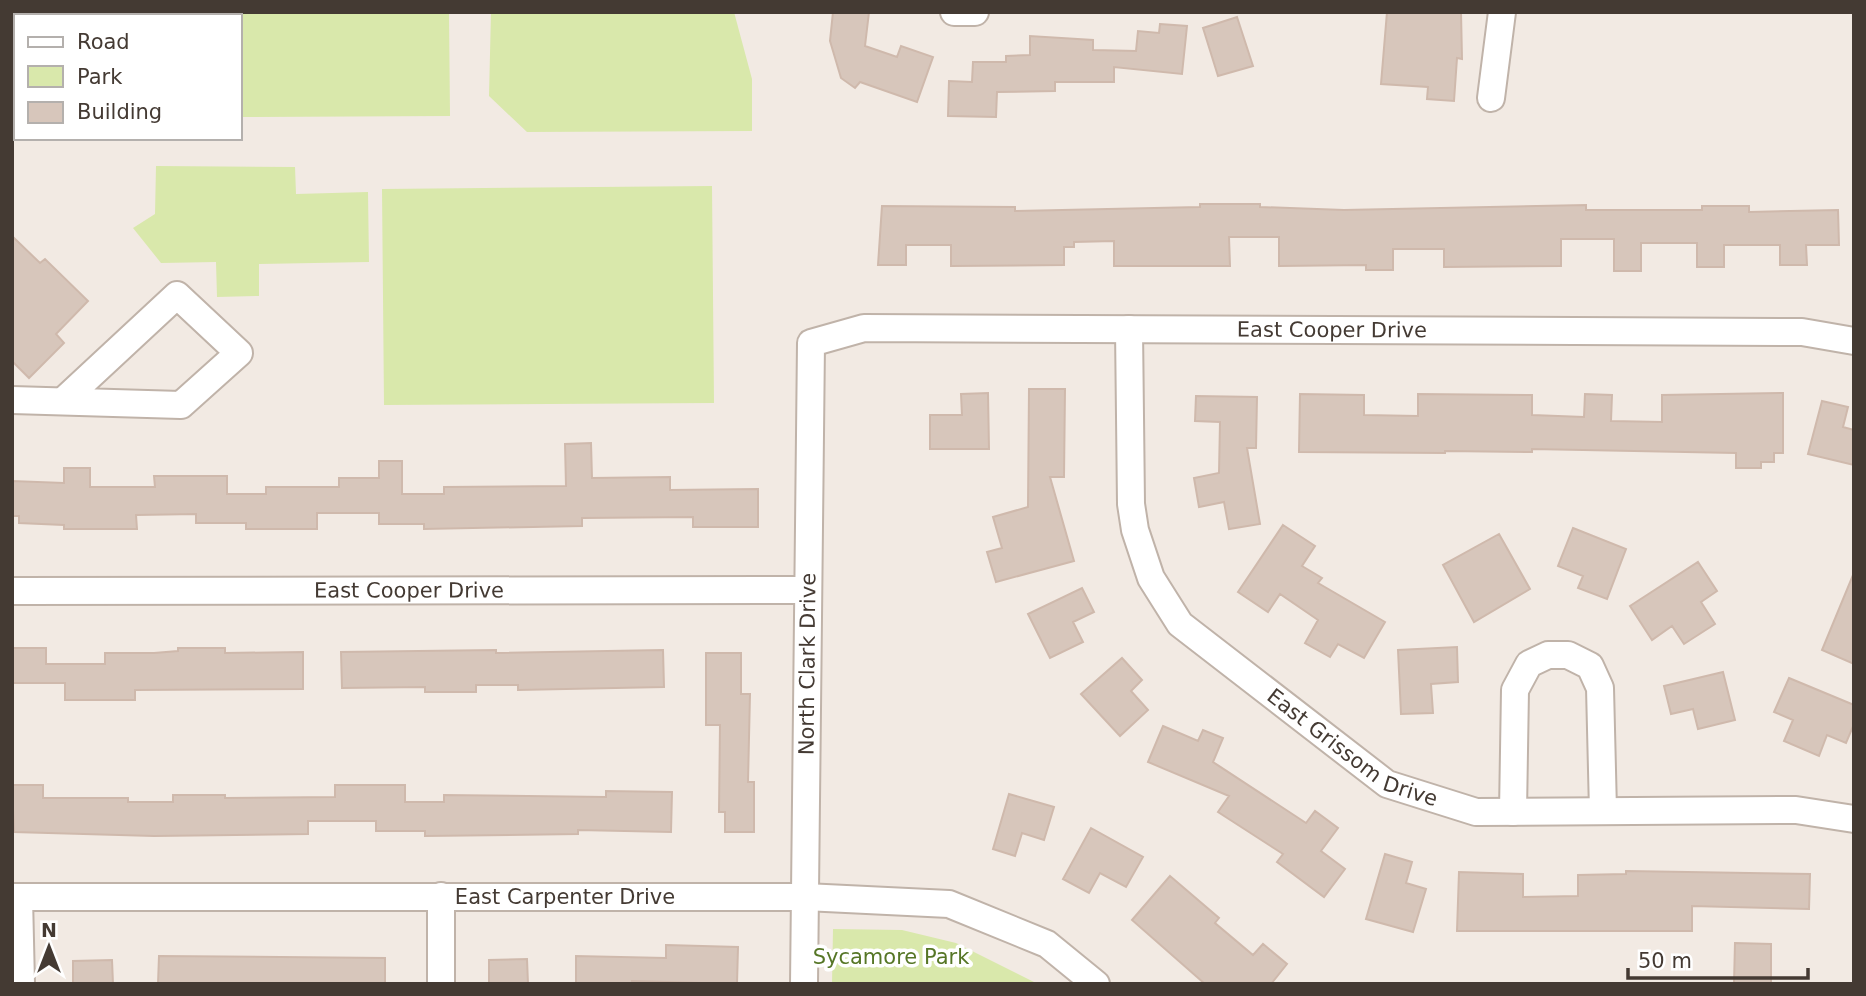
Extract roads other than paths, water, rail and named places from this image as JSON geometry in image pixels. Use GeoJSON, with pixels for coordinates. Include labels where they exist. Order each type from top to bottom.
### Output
{"type":"FeatureCollection","features":[{"type":"Feature","properties":{"kind":"street"},"geometry":{"type":"LineString","coordinates":[[954,12],[975,12]]}},
{"type":"Feature","properties":{"kind":"street"},"geometry":{"type":"LineString","coordinates":[[1491,98],[1502,12]]}},
{"type":"Feature","properties":{"kind":"street"},"geometry":{"type":"LineString","coordinates":[[12,400],[181,405],[239,353],[177,295],[64,400]]}},
{"type":"Feature","properties":{"kind":"street","name":"East Cooper Drive"},"geometry":{"type":"LineString","coordinates":[[811,343],[864,328],[1802,332],[1854,341]]}},
{"type":"Feature","properties":{"kind":"street","name":"East Grissom Drive"},"geometry":{"type":"LineString","coordinates":[[1129,329],[1131,504],[1135,530],[1151,578],[1180,624],[1387,784],[1476,812],[1797,810],[1854,819]]}},
{"type":"Feature","properties":{"kind":"street","name":"North Clark Drive"},"geometry":{"type":"LineString","coordinates":[[804,984],[811,343]]}},
{"type":"Feature","properties":{"kind":"street","name":"East Cooper Drive"},"geometry":{"type":"LineString","coordinates":[[12,591],[808,590]]}},
{"type":"Feature","properties":{"kind":"street"},"geometry":{"type":"LineString","coordinates":[[1513,812],[1515,690],[1529,664],[1548,655],[1568,655],[1590,666],[1600,688],[1603,811]]}},
{"type":"Feature","properties":{"kind":"street"},"geometry":{"type":"LineString","coordinates":[[441,896],[441,984]]}},
{"type":"Feature","properties":{"kind":"street"},"geometry":{"type":"LineString","coordinates":[[15,897],[21,984]]}},
{"type":"Feature","properties":{"kind":"street","name":"East Carpenter Drive"},"geometry":{"type":"LineString","coordinates":[[15,897],[806,897],[949,904],[1047,944],[1096,984]]}},
{"type":"Feature","properties":{"kind":"park label","name":"Sycamore Park"},"geometry":{"type":"Point","coordinates":[891,957]}}]}
